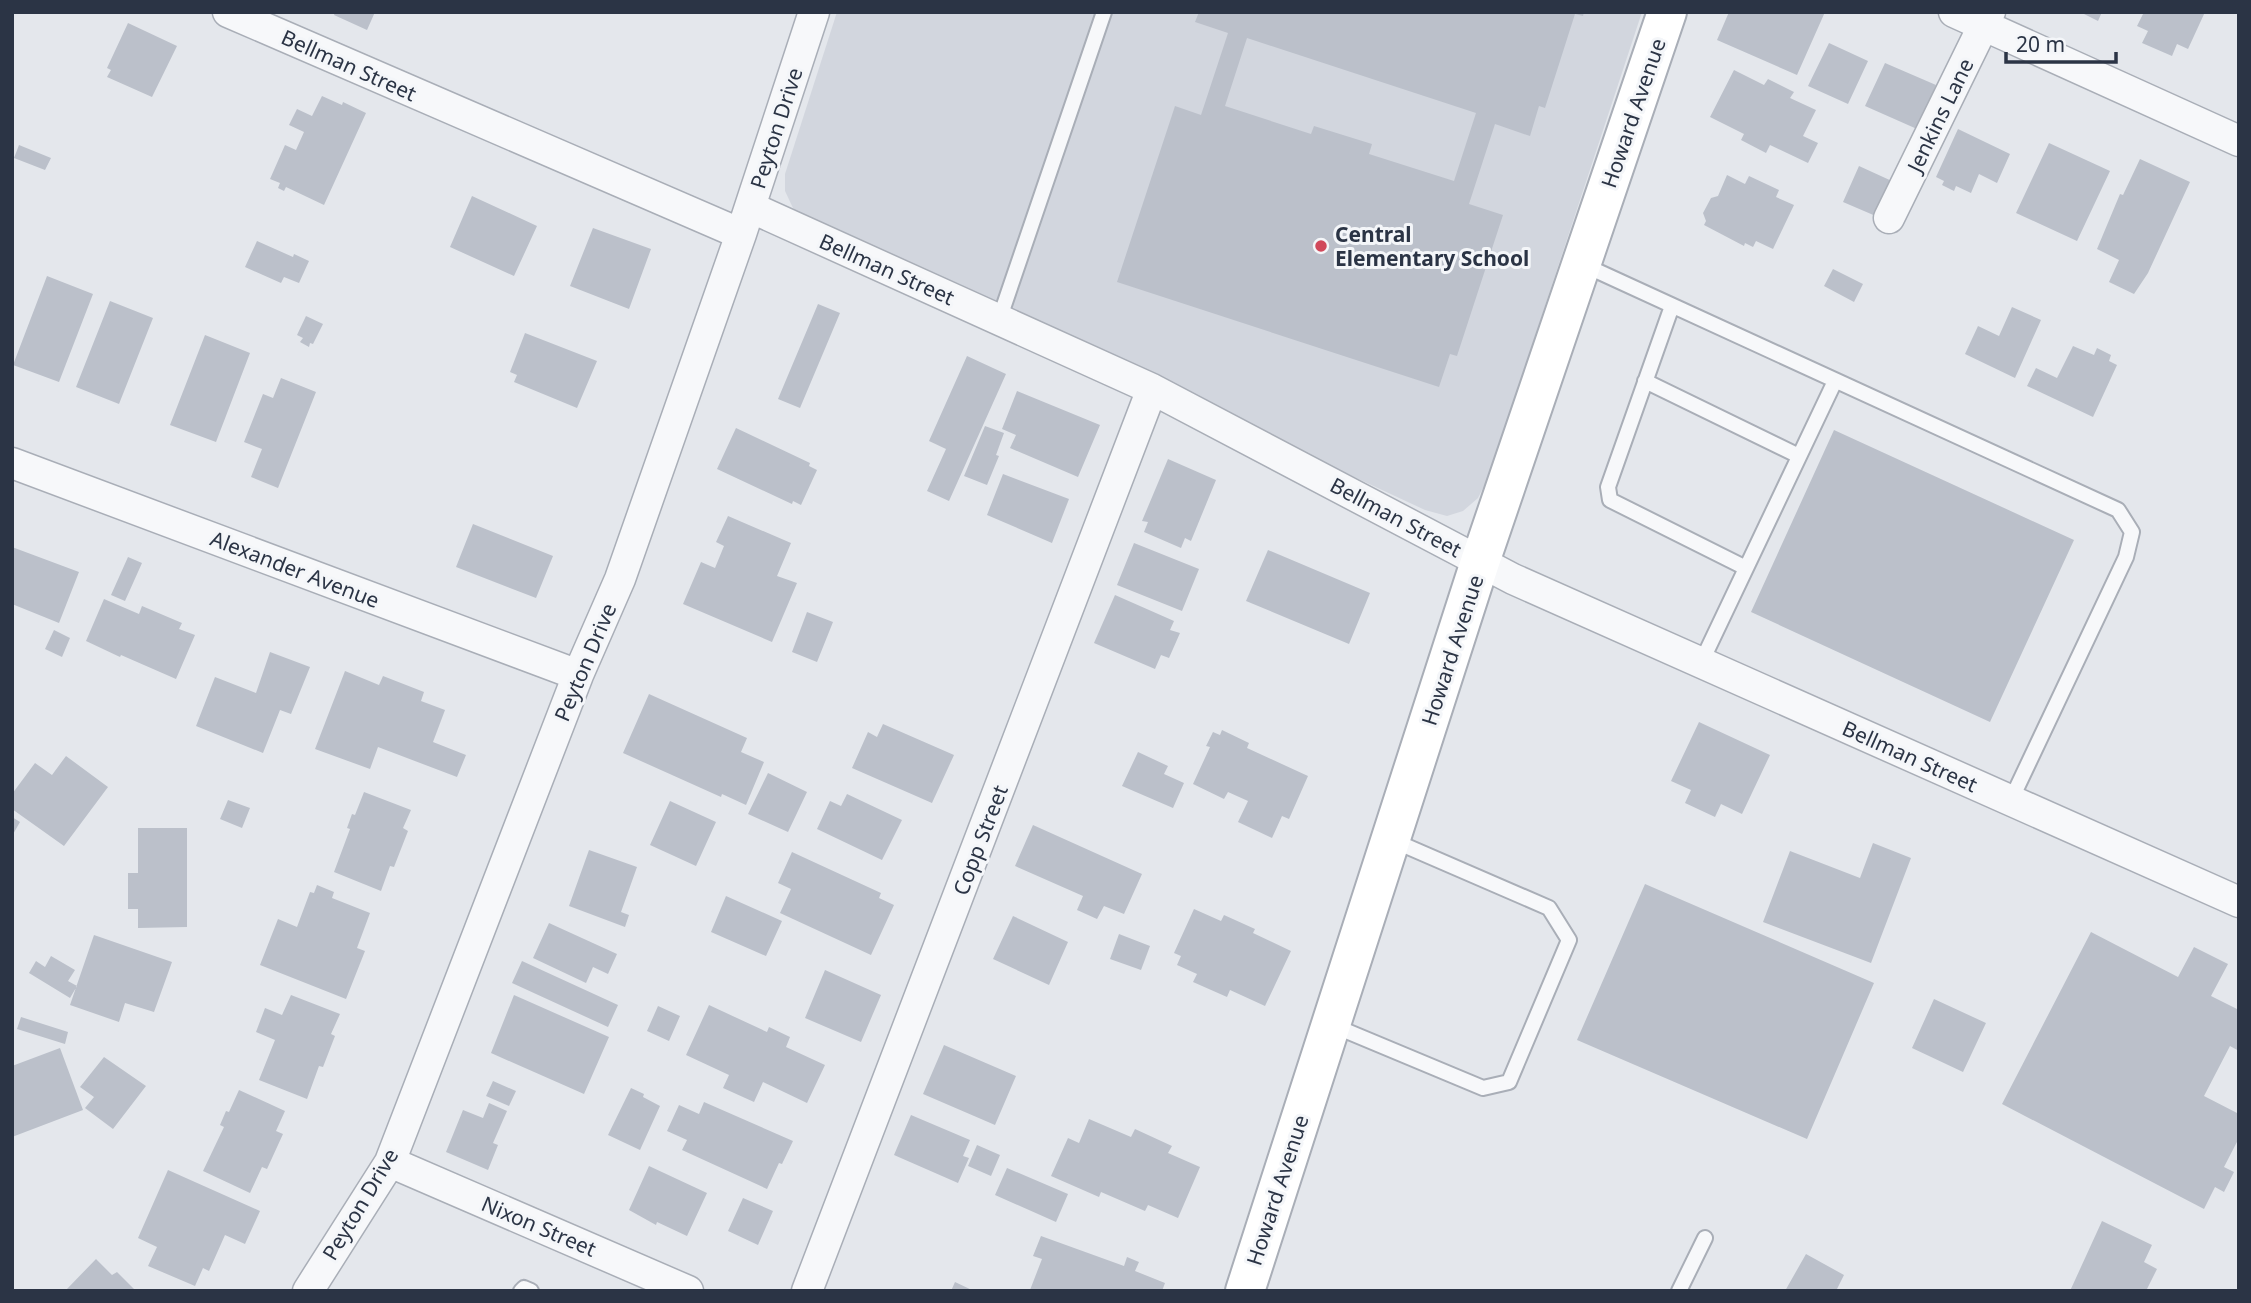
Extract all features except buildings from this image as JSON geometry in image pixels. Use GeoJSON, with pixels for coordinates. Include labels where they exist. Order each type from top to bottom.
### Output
{"type":"FeatureCollection","features":[{"type":"Feature","properties":{"kind":"main road","name":"Howard Avenue"},"geometry":{"type":"LineString","coordinates":[[1245,1291],[1480,562],[1667,12]]}},
{"type":"Feature","properties":{"kind":"street","name":"Bellman Street"},"geometry":{"type":"LineString","coordinates":[[228,12],[999,320],[1152,389],[1513,579],[2239,902]]}},
{"type":"Feature","properties":{"kind":"street","name":"Peyton Drive"},"geometry":{"type":"LineString","coordinates":[[308,1291],[390,1162],[578,675],[620,579],[746,220],[814,12]]}},
{"type":"Feature","properties":{"kind":"street"},"geometry":{"type":"LineString","coordinates":[[1954,12],[1987,19],[2239,141]]}},
{"type":"Feature","properties":{"kind":"street","name":"Jenkins Lane"},"geometry":{"type":"LineString","coordinates":[[1889,218],[1987,19]]}},
{"type":"Feature","properties":{"kind":"street","name":"Copp Street"},"geometry":{"type":"LineString","coordinates":[[807,1291],[1152,389]]}},
{"type":"Feature","properties":{"kind":"street","name":"Alexander Avenue"},"geometry":{"type":"LineString","coordinates":[[12,463],[578,675]]}},
{"type":"Feature","properties":{"kind":"street","name":"Nixon Street"},"geometry":{"type":"LineString","coordinates":[[390,1162],[681,1289]]}},
{"type":"Feature","properties":{"kind":"lane"},"geometry":{"type":"LineString","coordinates":[[999,320],[1104,12]]}},
{"type":"Feature","properties":{"kind":"lane"},"geometry":{"type":"LineString","coordinates":[[1581,264],[2118,510],[2132,531],[2126,557],[2011,800]]}},
{"type":"Feature","properties":{"kind":"lane"},"geometry":{"type":"LineString","coordinates":[[1672,306],[1608,487],[1610,500],[1746,568]]}},
{"type":"Feature","properties":{"kind":"lane"},"geometry":{"type":"LineString","coordinates":[[1645,381],[1799,456]]}},
{"type":"Feature","properties":{"kind":"lane"},"geometry":{"type":"LineString","coordinates":[[1701,663],[1835,381]]}},
{"type":"Feature","properties":{"kind":"lane"},"geometry":{"type":"LineString","coordinates":[[1331,1024],[1483,1088],[1509,1082],[1569,940],[1549,908],[1392,840]]}},
{"type":"Feature","properties":{"kind":"lane"},"geometry":{"type":"LineString","coordinates":[[1679,1291],[1704,1238]]}},
{"type":"Feature","properties":{"kind":"lane"},"geometry":{"type":"LineString","coordinates":[[521,1291],[524,1288],[531,1291]]}},
{"type":"Feature","properties":{"kind":"shaded area"},"geometry":{"type":"Polygon","coordinates":[[[837,12],[1642,12],[1489,476],[1478,498],[1463,511],[1447,516],[1425,510],[810,223],[793,208],[785,191],[785,174],[837,12]]]}},
{"type":"Feature","properties":{"kind":"place","name":"Central Elementary School"},"geometry":{"type":"Point","coordinates":[1321,246]}}]}
